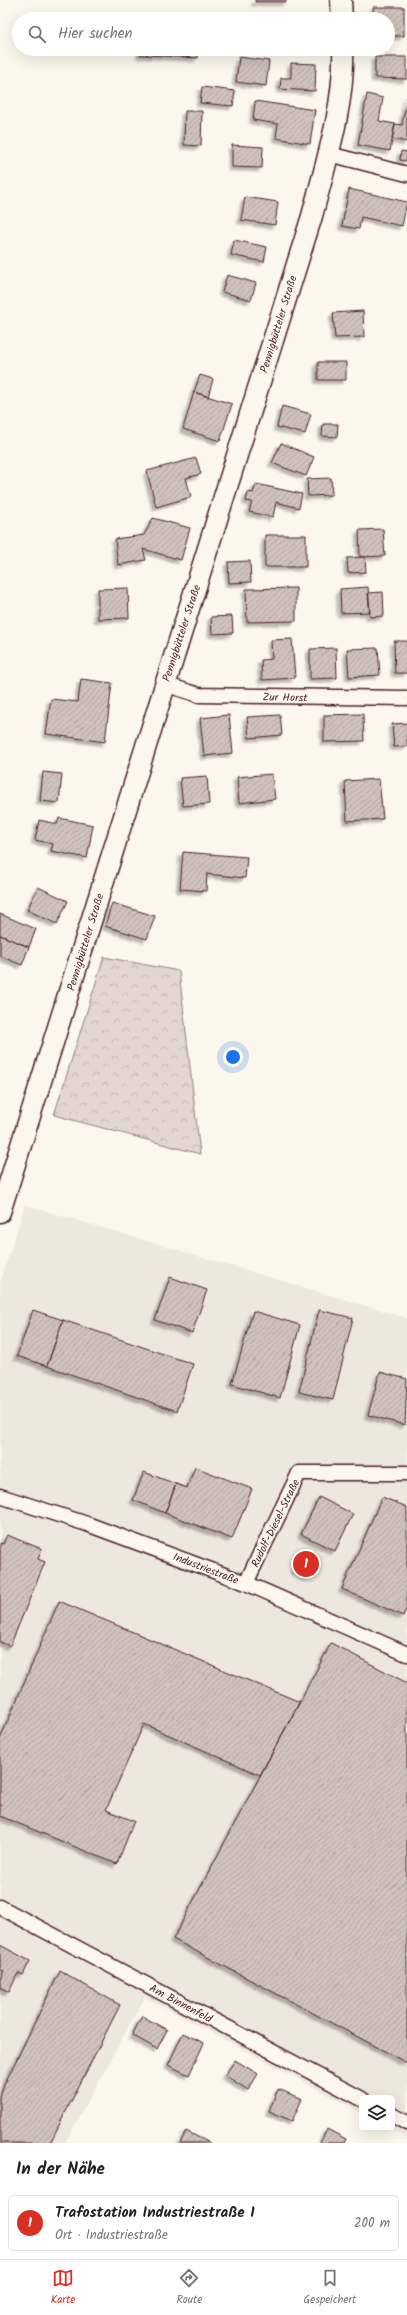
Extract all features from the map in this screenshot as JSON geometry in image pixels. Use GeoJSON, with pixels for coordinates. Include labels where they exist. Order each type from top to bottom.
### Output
{"type":"FeatureCollection","features":[{"type":"Feature","properties":{"kind":"street"},"geometry":{"type":"LineString","coordinates":[[341,0],[342,12]]}},
{"type":"Feature","properties":{"kind":"street","name":"Pennigbütteler Straße"},"geometry":{"type":"LineString","coordinates":[[0,1212],[164,684],[312,216],[329,154],[338,104],[342,56]]}},
{"type":"Feature","properties":{"kind":"street"},"geometry":{"type":"LineString","coordinates":[[329,154],[407,174]]}},
{"type":"Feature","properties":{"kind":"street","name":"Zur Horst"},"geometry":{"type":"LineString","coordinates":[[164,684],[199,695],[407,698]]}},
{"type":"Feature","properties":{"kind":"street","name":"Rudolf-Diesel-Straße"},"geometry":{"type":"LineString","coordinates":[[246,1583],[299,1474],[407,1474]]}},
{"type":"Feature","properties":{"kind":"street","name":"Industriestraße"},"geometry":{"type":"LineString","coordinates":[[0,1496],[87,1524],[246,1583],[407,1654]]}},
{"type":"Feature","properties":{"kind":"street","name":"Am Binnenfeld"},"geometry":{"type":"LineString","coordinates":[[0,1907],[359,2097]]}},
{"type":"Feature","properties":{"kind":"street"},"geometry":{"type":"LineString","coordinates":[[395,2117],[407,2123]]}},
{"type":"Feature","properties":{"kind":"shaded area"},"geometry":{"type":"Polygon","coordinates":[[[25,1205],[407,1318],[407,2138],[394,2131],[395,2095],[359,2095],[359,2111],[145,1997],[65,2143],[0,2143],[0,1283],[25,1205]]]}},
{"type":"Feature","properties":{"kind":"green space"},"geometry":{"type":"Polygon","coordinates":[[[104,957],[179,971],[200,1154],[54,1115],[104,957]]]}},
{"type":"Feature","properties":{"kind":"building"},"geometry":{"type":"Polygon","coordinates":[[[255,0],[286,0],[286,2],[255,2],[255,0]]]}},
{"type":"Feature","properties":{"kind":"building"},"geometry":{"type":"Polygon","coordinates":[[[373,7],[404,7],[404,36],[395,36],[395,12],[373,12],[373,7]]]}},
{"type":"Feature","properties":{"kind":"building"},"geometry":{"type":"Polygon","coordinates":[[[164,56],[198,56],[198,58],[164,56]]]}},
{"type":"Feature","properties":{"kind":"building"},"geometry":{"type":"Polygon","coordinates":[[[239,57],[269,61],[266,86],[236,82],[239,57]]]}},
{"type":"Feature","properties":{"kind":"building"},"geometry":{"type":"Polygon","coordinates":[[[375,57],[407,57],[407,79],[375,78],[375,57]]]}},
{"type":"Feature","properties":{"kind":"building"},"geometry":{"type":"Polygon","coordinates":[[[291,63],[316,64],[315,91],[280,89],[281,78],[291,78],[291,63]]]}},
{"type":"Feature","properties":{"kind":"building"},"geometry":{"type":"Polygon","coordinates":[[[202,87],[235,91],[233,106],[200,103],[202,87]]]}},
{"type":"Feature","properties":{"kind":"building"},"geometry":{"type":"Polygon","coordinates":[[[367,94],[383,98],[379,121],[395,124],[390,151],[358,145],[367,94]]]}},
{"type":"Feature","properties":{"kind":"building"},"geometry":{"type":"Polygon","coordinates":[[[407,97],[407,142],[392,139],[395,124],[402,125],[407,97]]]}},
{"type":"Feature","properties":{"kind":"building"},"geometry":{"type":"Polygon","coordinates":[[[255,101],[315,110],[310,144],[276,138],[278,124],[253,120],[255,101]]]}},
{"type":"Feature","properties":{"kind":"building"},"geometry":{"type":"Polygon","coordinates":[[[185,111],[202,111],[201,146],[184,145],[185,111]]]}},
{"type":"Feature","properties":{"kind":"building"},"geometry":{"type":"Polygon","coordinates":[[[232,145],[263,147],[262,168],[232,167],[232,145]]]}},
{"type":"Feature","properties":{"kind":"building"},"geometry":{"type":"Polygon","coordinates":[[[401,151],[407,152],[407,161],[400,160],[401,151]]]}},
{"type":"Feature","properties":{"kind":"building"},"geometry":{"type":"Polygon","coordinates":[[[349,189],[407,202],[402,226],[361,217],[359,229],[342,226],[349,189]]]}},
{"type":"Feature","properties":{"kind":"building"},"geometry":{"type":"Polygon","coordinates":[[[245,197],[278,202],[275,225],[241,220],[245,197]]]}},
{"type":"Feature","properties":{"kind":"building"},"geometry":{"type":"Polygon","coordinates":[[[234,240],[267,247],[264,262],[231,255],[234,240]]]}},
{"type":"Feature","properties":{"kind":"building"},"geometry":{"type":"Polygon","coordinates":[[[227,275],[256,283],[251,300],[222,292],[227,275]]]}},
{"type":"Feature","properties":{"kind":"building"},"geometry":{"type":"Polygon","coordinates":[[[363,311],[364,337],[335,338],[333,313],[363,311]]]}},
{"type":"Feature","properties":{"kind":"building"},"geometry":{"type":"Polygon","coordinates":[[[318,362],[346,362],[346,380],[318,380],[318,362]]]}},
{"type":"Feature","properties":{"kind":"building"},"geometry":{"type":"Polygon","coordinates":[[[200,375],[213,379],[208,397],[194,392],[200,375]]]}},
{"type":"Feature","properties":{"kind":"building"},"geometry":{"type":"Polygon","coordinates":[[[194,392],[232,404],[220,441],[183,429],[194,392]]]}},
{"type":"Feature","properties":{"kind":"building"},"geometry":{"type":"Polygon","coordinates":[[[282,406],[311,414],[305,434],[277,427],[282,406]]]}},
{"type":"Feature","properties":{"kind":"building"},"geometry":{"type":"Polygon","coordinates":[[[323,424],[338,424],[337,437],[322,436],[323,424]]]}},
{"type":"Feature","properties":{"kind":"building"},"geometry":{"type":"Polygon","coordinates":[[[281,443],[314,457],[306,476],[272,463],[281,443]]]}},
{"type":"Feature","properties":{"kind":"building"},"geometry":{"type":"Polygon","coordinates":[[[196,458],[201,474],[186,478],[191,497],[156,507],[147,471],[196,458]]]}},
{"type":"Feature","properties":{"kind":"building"},"geometry":{"type":"Polygon","coordinates":[[[331,478],[332,495],[308,496],[307,479],[331,478]]]}},
{"type":"Feature","properties":{"kind":"building"},"geometry":{"type":"Polygon","coordinates":[[[256,484],[302,494],[299,508],[276,502],[273,517],[249,512],[252,502],[246,501],[248,492],[253,493],[256,484]]]}},
{"type":"Feature","properties":{"kind":"building"},"geometry":{"type":"Polygon","coordinates":[[[153,518],[190,528],[181,560],[143,549],[146,560],[118,565],[115,539],[144,535],[153,518]]]}},
{"type":"Feature","properties":{"kind":"building"},"geometry":{"type":"Polygon","coordinates":[[[383,529],[385,556],[360,557],[359,530],[383,529]]]}},
{"type":"Feature","properties":{"kind":"building"},"geometry":{"type":"Polygon","coordinates":[[[265,535],[306,535],[306,567],[265,567],[265,535]]]}},
{"type":"Feature","properties":{"kind":"building"},"geometry":{"type":"Polygon","coordinates":[[[365,557],[366,572],[348,573],[347,558],[365,557]]]}},
{"type":"Feature","properties":{"kind":"building"},"geometry":{"type":"Polygon","coordinates":[[[250,561],[251,582],[229,583],[228,562],[250,561]]]}},
{"type":"Feature","properties":{"kind":"building"},"geometry":{"type":"Polygon","coordinates":[[[368,587],[370,612],[341,613],[340,589],[368,587]]]}},
{"type":"Feature","properties":{"kind":"building"},"geometry":{"type":"Polygon","coordinates":[[[128,588],[129,618],[98,619],[98,589],[128,588]]]}},
{"type":"Feature","properties":{"kind":"building"},"geometry":{"type":"Polygon","coordinates":[[[296,588],[296,621],[247,622],[246,589],[296,588]]]}},
{"type":"Feature","properties":{"kind":"building"},"geometry":{"type":"Polygon","coordinates":[[[383,592],[384,616],[370,617],[368,593],[383,592]]]}},
{"type":"Feature","properties":{"kind":"building"},"geometry":{"type":"Polygon","coordinates":[[[232,616],[233,633],[212,634],[211,617],[232,616]]]}},
{"type":"Feature","properties":{"kind":"building"},"geometry":{"type":"Polygon","coordinates":[[[292,639],[295,678],[262,680],[261,660],[272,659],[271,640],[292,639]]]}},
{"type":"Feature","properties":{"kind":"building"},"geometry":{"type":"Polygon","coordinates":[[[394,641],[407,641],[407,673],[395,673],[394,641]]]}},
{"type":"Feature","properties":{"kind":"building"},"geometry":{"type":"Polygon","coordinates":[[[336,648],[337,678],[310,679],[310,649],[336,648]]]}},
{"type":"Feature","properties":{"kind":"building"},"geometry":{"type":"Polygon","coordinates":[[[378,648],[380,675],[349,677],[347,649],[378,648]]]}},
{"type":"Feature","properties":{"kind":"building"},"geometry":{"type":"Polygon","coordinates":[[[81,679],[112,683],[105,742],[46,734],[51,699],[78,702],[81,679]]]}},
{"type":"Feature","properties":{"kind":"building"},"geometry":{"type":"Polygon","coordinates":[[[363,714],[364,741],[324,742],[324,715],[363,714]]]}},
{"type":"Feature","properties":{"kind":"building"},"geometry":{"type":"Polygon","coordinates":[[[229,715],[233,753],[204,756],[200,718],[229,715]]]}},
{"type":"Feature","properties":{"kind":"building"},"geometry":{"type":"Polygon","coordinates":[[[280,715],[282,735],[249,738],[247,717],[280,715]]]}},
{"type":"Feature","properties":{"kind":"building"},"geometry":{"type":"Polygon","coordinates":[[[407,723],[407,746],[394,747],[392,724],[407,723]]]}},
{"type":"Feature","properties":{"kind":"building"},"geometry":{"type":"Polygon","coordinates":[[[43,772],[62,774],[59,803],[40,801],[43,772]]]}},
{"type":"Feature","properties":{"kind":"building"},"geometry":{"type":"Polygon","coordinates":[[[272,774],[275,799],[239,803],[237,777],[272,774]]]}},
{"type":"Feature","properties":{"kind":"building"},"geometry":{"type":"Polygon","coordinates":[[[207,776],[209,804],[183,806],[180,778],[207,776]]]}},
{"type":"Feature","properties":{"kind":"building"},"geometry":{"type":"Polygon","coordinates":[[[379,779],[383,819],[347,821],[345,781],[379,779]]]}},
{"type":"Feature","properties":{"kind":"building"},"geometry":{"type":"Polygon","coordinates":[[[59,818],[93,825],[87,858],[51,851],[53,844],[35,840],[39,820],[57,824],[59,818]]]}},
{"type":"Feature","properties":{"kind":"building"},"geometry":{"type":"Polygon","coordinates":[[[183,852],[247,857],[245,878],[207,874],[206,891],[180,889],[183,852]]]}},
{"type":"Feature","properties":{"kind":"building"},"geometry":{"type":"Polygon","coordinates":[[[38,887],[68,901],[57,924],[27,910],[38,887]]]}},
{"type":"Feature","properties":{"kind":"building"},"geometry":{"type":"Polygon","coordinates":[[[112,903],[155,916],[147,939],[105,926],[112,903]]]}},
{"type":"Feature","properties":{"kind":"building"},"geometry":{"type":"Polygon","coordinates":[[[0,914],[36,929],[29,947],[0,935],[0,914]]]}},
{"type":"Feature","properties":{"kind":"building"},"geometry":{"type":"Polygon","coordinates":[[[0,935],[29,947],[22,965],[0,956],[0,935]]]}},
{"type":"Feature","properties":{"kind":"building"},"geometry":{"type":"Polygon","coordinates":[[[170,1277],[207,1290],[192,1333],[155,1320],[170,1277]]]}},
{"type":"Feature","properties":{"kind":"building"},"geometry":{"type":"Polygon","coordinates":[[[33,1310],[63,1320],[47,1366],[17,1356],[33,1310]]]}},
{"type":"Feature","properties":{"kind":"building"},"geometry":{"type":"Polygon","coordinates":[[[319,1310],[353,1318],[333,1400],[299,1392],[319,1310]]]}},
{"type":"Feature","properties":{"kind":"building"},"geometry":{"type":"Polygon","coordinates":[[[253,1311],[300,1325],[280,1398],[232,1384],[253,1311]]]}},
{"type":"Feature","properties":{"kind":"building"},"geometry":{"type":"Polygon","coordinates":[[[63,1320],[193,1364],[177,1411],[47,1366],[63,1320]]]}},
{"type":"Feature","properties":{"kind":"building"},"geometry":{"type":"Polygon","coordinates":[[[380,1372],[407,1379],[405,1425],[368,1415],[380,1372]]]}},
{"type":"Feature","properties":{"kind":"building"},"geometry":{"type":"Polygon","coordinates":[[[195,1467],[252,1489],[232,1539],[165,1513],[176,1484],[187,1488],[195,1467]]]}},
{"type":"Feature","properties":{"kind":"building"},"geometry":{"type":"Polygon","coordinates":[[[144,1472],[176,1484],[165,1513],[133,1500],[144,1472]]]}},
{"type":"Feature","properties":{"kind":"building"},"geometry":{"type":"Polygon","coordinates":[[[319,1497],[353,1514],[335,1551],[301,1534],[319,1497]]]}},
{"type":"Feature","properties":{"kind":"building"},"geometry":{"type":"Polygon","coordinates":[[[382,1497],[407,1507],[407,1607],[403,1616],[342,1589],[382,1497]]]}},
{"type":"Feature","properties":{"kind":"building"},"geometry":{"type":"Polygon","coordinates":[[[7,1535],[42,1549],[38,1559],[45,1562],[10,1646],[0,1642],[0,1543],[3,1544],[7,1535]]]}},
{"type":"Feature","properties":{"kind":"building"},"geometry":{"type":"Polygon","coordinates":[[[302,1552],[318,1559],[309,1577],[294,1570],[302,1552]]]}},
{"type":"Feature","properties":{"kind":"building"},"geometry":{"type":"Polygon","coordinates":[[[59,1601],[300,1702],[260,1775],[144,1724],[106,1810],[134,1821],[117,1864],[0,1816],[0,1739],[59,1601]]]}},
{"type":"Feature","properties":{"kind":"building"},"geometry":{"type":"Polygon","coordinates":[[[331,1643],[407,1683],[407,2063],[173,1939],[331,1643]]]}},
{"type":"Feature","properties":{"kind":"building"},"geometry":{"type":"Polygon","coordinates":[[[0,1945],[30,1961],[23,1975],[18,1973],[9,1992],[0,1987],[0,1979],[4,1971],[0,1969],[0,1945]]]}},
{"type":"Feature","properties":{"kind":"building"},"geometry":{"type":"Polygon","coordinates":[[[60,1971],[120,2005],[50,2143],[0,2143],[0,2097],[4,2085],[60,1971]]]}},
{"type":"Feature","properties":{"kind":"building"},"geometry":{"type":"Polygon","coordinates":[[[142,2016],[167,2030],[157,2049],[132,2035],[142,2016]]]}},
{"type":"Feature","properties":{"kind":"building"},"geometry":{"type":"Polygon","coordinates":[[[183,2033],[204,2043],[189,2075],[168,2065],[183,2033]]]}},
{"type":"Feature","properties":{"kind":"building"},"geometry":{"type":"Polygon","coordinates":[[[235,2060],[258,2074],[248,2090],[225,2075],[235,2060]]]}},
{"type":"Feature","properties":{"kind":"building"},"geometry":{"type":"Polygon","coordinates":[[[278,2089],[302,2099],[292,2121],[269,2111],[278,2089]]]}},
{"type":"Feature","properties":{"kind":"building"},"geometry":{"type":"Polygon","coordinates":[[[327,2129],[346,2139],[344,2143],[320,2143],[327,2129]]]}},
{"type":"Feature","properties":{"kind":"building"},"geometry":{"type":"Polygon","coordinates":[[[186,2131],[210,2143],[180,2143],[186,2131]]]}},
{"type":"Feature","properties":{"kind":"place","name":"Trafostation Industriestraße I"},"geometry":{"type":"Point","coordinates":[306,1564]}}]}
